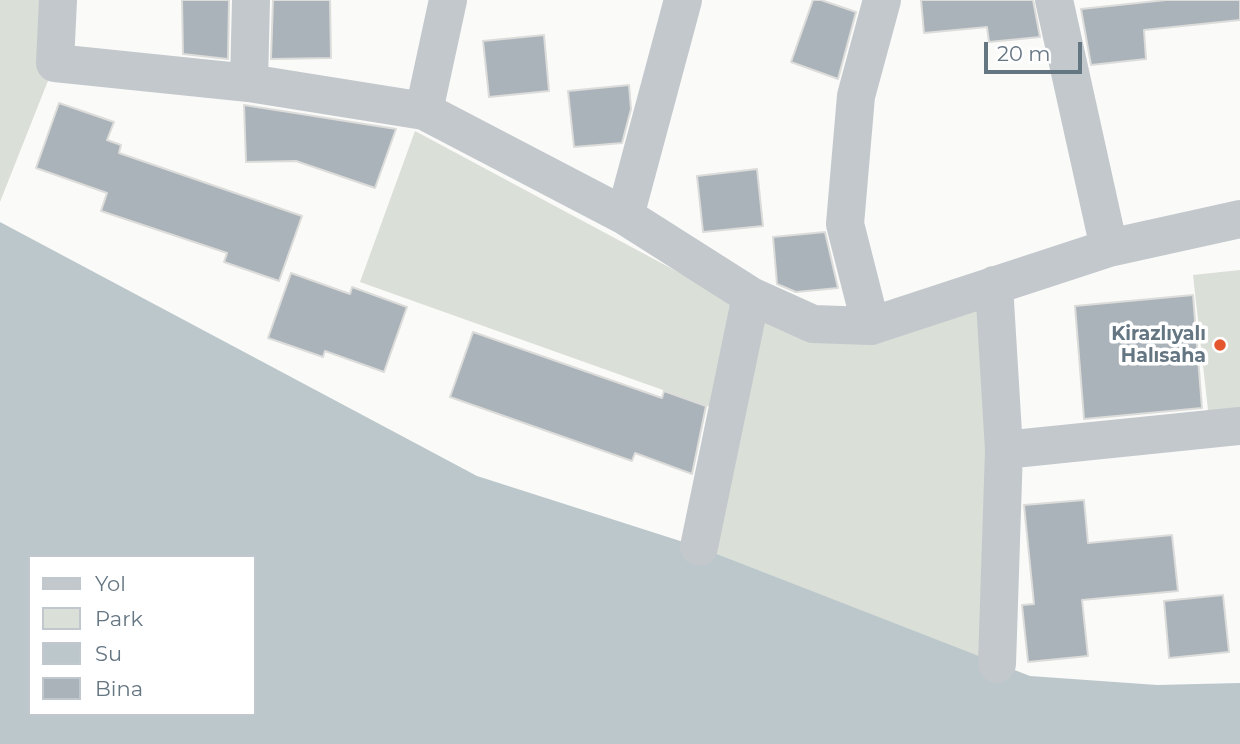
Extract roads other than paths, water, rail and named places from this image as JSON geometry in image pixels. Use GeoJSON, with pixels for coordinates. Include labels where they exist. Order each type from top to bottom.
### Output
{"type":"FeatureCollection","features":[{"type":"Feature","properties":{"kind":"street"},"geometry":{"type":"LineString","coordinates":[[58,0],[55,63],[249,83],[424,111],[625,216],[751,296],[813,324],[871,326],[1109,248],[1240,219]]}},
{"type":"Feature","properties":{"kind":"street"},"geometry":{"type":"LineString","coordinates":[[249,83],[251,0]]}},
{"type":"Feature","properties":{"kind":"street"},"geometry":{"type":"LineString","coordinates":[[424,111],[448,0]]}},
{"type":"Feature","properties":{"kind":"street"},"geometry":{"type":"LineString","coordinates":[[625,216],[682,0]]}},
{"type":"Feature","properties":{"kind":"street"},"geometry":{"type":"LineString","coordinates":[[871,326],[845,224],[856,96],[882,0]]}},
{"type":"Feature","properties":{"kind":"street"},"geometry":{"type":"LineString","coordinates":[[1054,0],[1109,248]]}},
{"type":"Feature","properties":{"kind":"street"},"geometry":{"type":"LineString","coordinates":[[994,285],[1004,450],[997,664]]}},
{"type":"Feature","properties":{"kind":"street"},"geometry":{"type":"LineString","coordinates":[[699,547],[751,296]]}},
{"type":"Feature","properties":{"kind":"street"},"geometry":{"type":"LineString","coordinates":[[1004,450],[1240,426]]}},
{"type":"Feature","properties":{"kind":"water"},"geometry":{"type":"Polygon","coordinates":[[[0,222],[477,476],[699,547],[1030,676],[1157,685],[1240,683],[1240,744],[0,744],[0,222]]]}},
{"type":"Feature","properties":{"kind":"place","name":"Kirazlıyalı Halısaha"},"geometry":{"type":"Point","coordinates":[1220,345]}}]}
